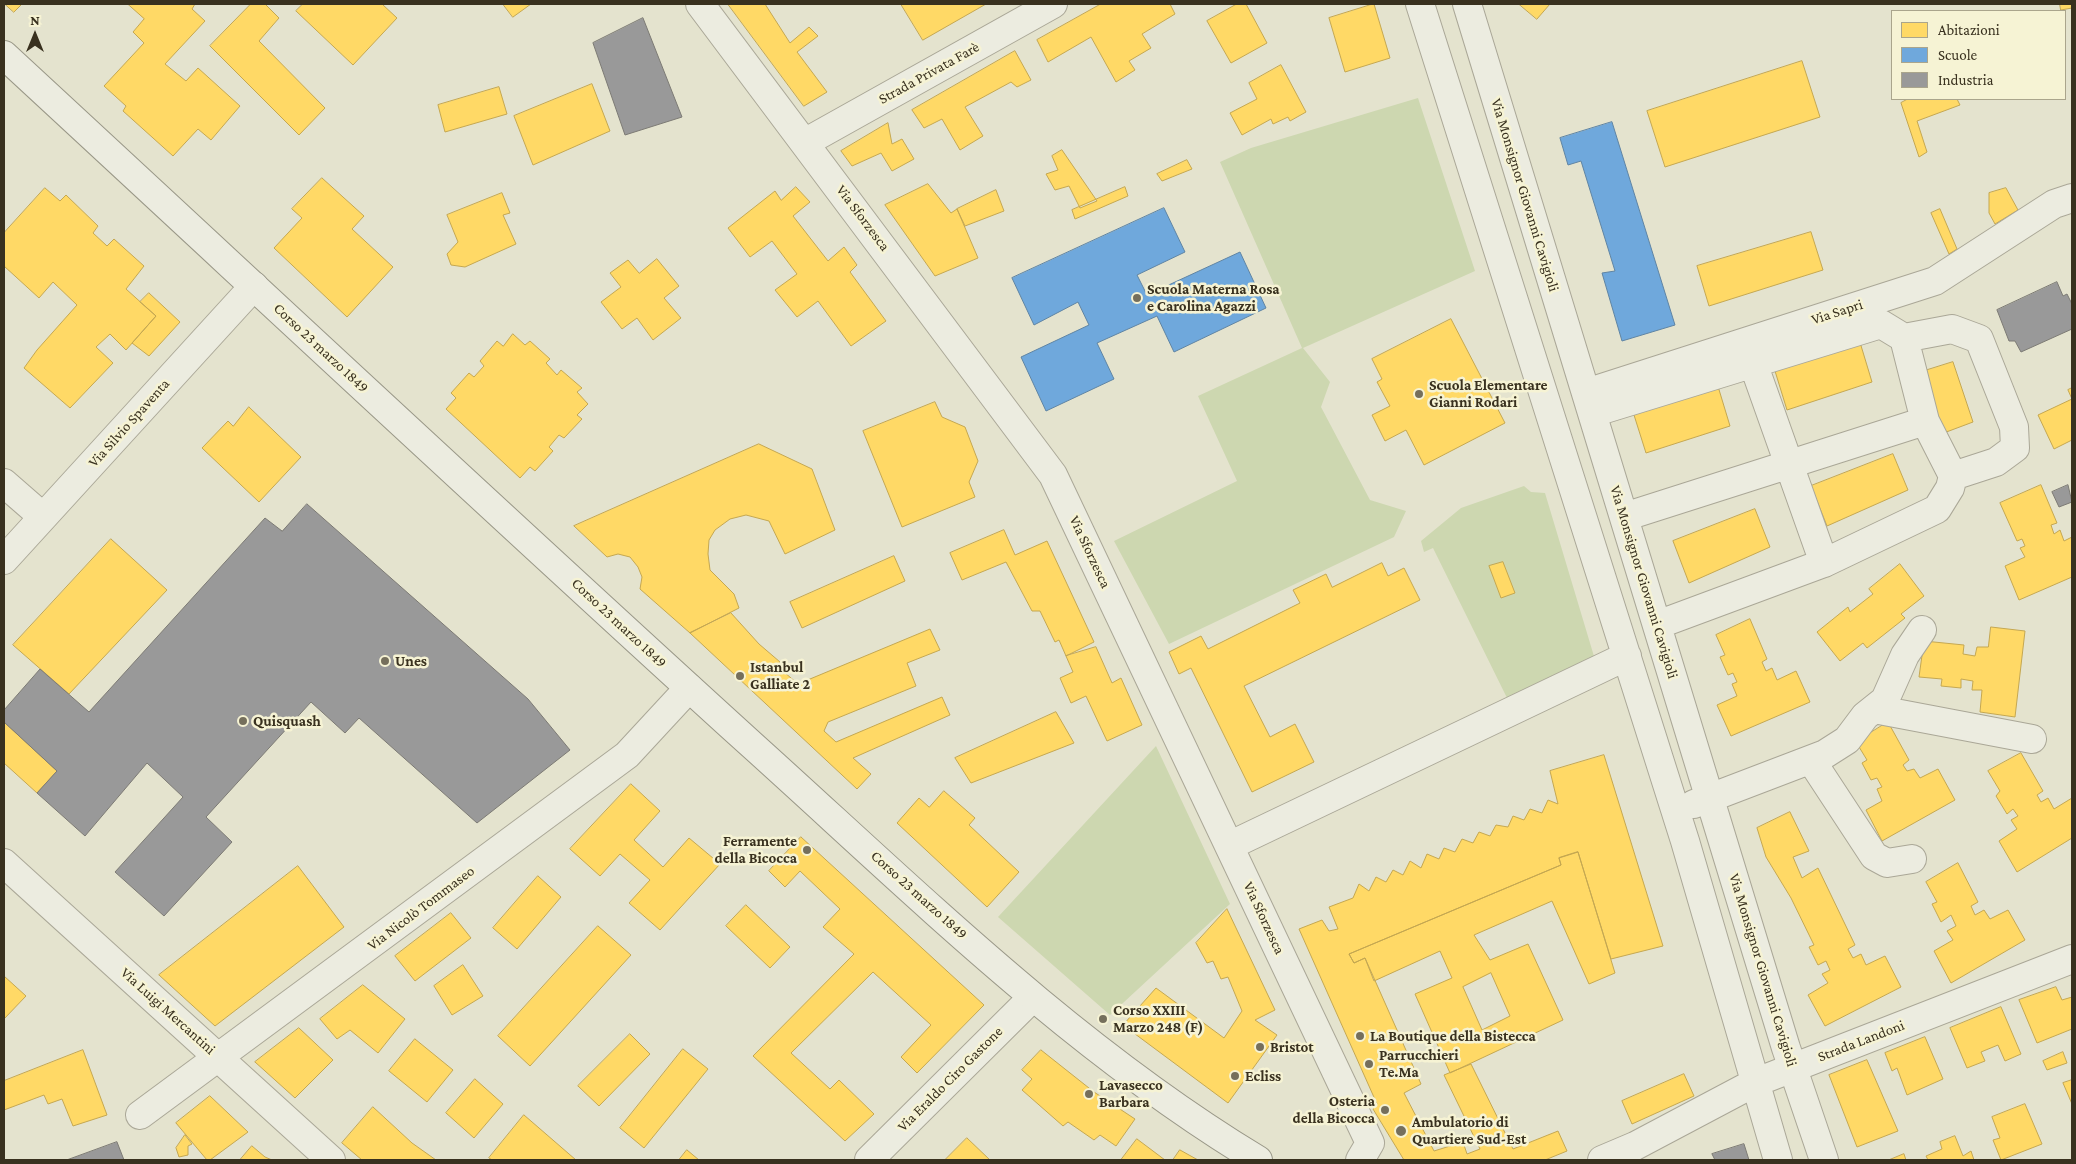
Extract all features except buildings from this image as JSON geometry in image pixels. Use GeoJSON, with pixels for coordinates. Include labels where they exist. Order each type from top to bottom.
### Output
{"type":"FeatureCollection","features":[{"type":"Feature","properties":{"kind":"street","name":"Via Sforzesca"},"geometry":{"type":"LineString","coordinates":[[700,4],[806,142],[1053,475],[1370,1143],[1360,1160]]}},
{"type":"Feature","properties":{"kind":"street","name":"Strada Privata Farè"},"geometry":{"type":"LineString","coordinates":[[806,142],[1053,4]]}},
{"type":"Feature","properties":{"kind":"street"},"geometry":{"type":"LineString","coordinates":[[1420,4],[1676,811],[1778,1160]]}},
{"type":"Feature","properties":{"kind":"street","name":"Via Monsignor Giovanni Cavigioli"},"geometry":{"type":"LineString","coordinates":[[1467,4],[1793,1068],[1824,1160]]}},
{"type":"Feature","properties":{"kind":"street","name":"Corso 23 marzo 1849"},"geometry":{"type":"LineString","coordinates":[[4,55],[689,688],[1032,998],[1201,1126],[1258,1160]]}},
{"type":"Feature","properties":{"kind":"street","name":"Via Sapri"},"geometry":{"type":"LineString","coordinates":[[1589,403],[1935,281],[2054,204],[2072,198]]}},
{"type":"Feature","properties":{"kind":"street","name":"Via Silvio Spaventa"},"geometry":{"type":"LineString","coordinates":[[4,560],[254,286]]}},
{"type":"Feature","properties":{"kind":"street"},"geometry":{"type":"LineString","coordinates":[[1589,403],[1753,363],[1881,324],[1904,338],[1952,329],[1979,339],[2014,427],[2015,448],[1996,462],[1952,476]]}},
{"type":"Feature","properties":{"kind":"street"},"geometry":{"type":"LineString","coordinates":[[1657,625],[1824,563],[1937,509],[1950,488],[1952,476],[1925,421],[1904,338]]}},
{"type":"Feature","properties":{"kind":"street"},"geometry":{"type":"LineString","coordinates":[[1753,363],[1824,563]]}},
{"type":"Feature","properties":{"kind":"street"},"geometry":{"type":"LineString","coordinates":[[1624,517],[1925,421]]}},
{"type":"Feature","properties":{"kind":"street"},"geometry":{"type":"LineString","coordinates":[[4,483],[43,517]]}},
{"type":"Feature","properties":{"kind":"street"},"geometry":{"type":"LineString","coordinates":[[1676,811],[1826,754],[1847,740],[1864,716],[1885,700],[1905,655],[1922,630]]}},
{"type":"Feature","properties":{"kind":"street"},"geometry":{"type":"LineString","coordinates":[[1229,846],[1627,656]]}},
{"type":"Feature","properties":{"kind":"street","name":"Via Nicolò Tommaseo"},"geometry":{"type":"LineString","coordinates":[[140,1115],[627,755],[689,688]]}},
{"type":"Feature","properties":{"kind":"street"},"geometry":{"type":"LineString","coordinates":[[1874,709],[2032,739]]}},
{"type":"Feature","properties":{"kind":"street"},"geometry":{"type":"LineString","coordinates":[[1811,760],[1874,856],[1887,863],[1912,859]]}},
{"type":"Feature","properties":{"kind":"street","name":"Via Luigi Mercantini"},"geometry":{"type":"LineString","coordinates":[[4,863],[332,1160]]}},
{"type":"Feature","properties":{"kind":"street","name":"Strada Landoni"},"geometry":{"type":"LineString","coordinates":[[1602,1160],[1635,1146],[1754,1083],[2072,959]]}},
{"type":"Feature","properties":{"kind":"street","name":"Via Eraldo Ciro Gastone"},"geometry":{"type":"LineString","coordinates":[[869,1160],[1032,998]]}},
{"type":"Feature","properties":{"kind":"green space"},"geometry":{"type":"Polygon","coordinates":[[[1418,98],[1475,271],[1303,348],[1330,382],[1321,407],[1370,500],[1406,511],[1394,537],[1169,644],[1114,541],[1237,481],[1198,396],[1302,348],[1220,162],[1251,148],[1418,98]]]}},
{"type":"Feature","properties":{"kind":"green space"},"geometry":{"type":"Polygon","coordinates":[[[1524,486],[1531,492],[1545,493],[1596,663],[1510,704],[1433,548],[1424,552],[1421,541],[1461,508],[1524,486]]]}},
{"type":"Feature","properties":{"kind":"green space"},"geometry":{"type":"Polygon","coordinates":[[[1156,746],[1230,904],[1110,1015],[998,917],[1156,746]]]}},
{"type":"Feature","properties":{"kind":"place","name":"Scuola Materna Rosa e Carolina Agazzi"},"geometry":{"type":"Point","coordinates":[1137,298]}},
{"type":"Feature","properties":{"kind":"place","name":"Scuola Elementare Gianni Rodari"},"geometry":{"type":"Point","coordinates":[1419,394]}},
{"type":"Feature","properties":{"kind":"place","name":"Unes"},"geometry":{"type":"Point","coordinates":[385,661]}},
{"type":"Feature","properties":{"kind":"place","name":"Istanbul Galliate 2"},"geometry":{"type":"Point","coordinates":[740,676]}},
{"type":"Feature","properties":{"kind":"place","name":"Quisquash"},"geometry":{"type":"Point","coordinates":[243,721]}},
{"type":"Feature","properties":{"kind":"place","name":"Ferramente della Bicocca"},"geometry":{"type":"Point","coordinates":[807,850]}},
{"type":"Feature","properties":{"kind":"place","name":"Corso XXIII Marzo 248 (F)"},"geometry":{"type":"Point","coordinates":[1103,1019]}},
{"type":"Feature","properties":{"kind":"place","name":"La Boutique della Bistecca"},"geometry":{"type":"Point","coordinates":[1360,1036]}},
{"type":"Feature","properties":{"kind":"place","name":"Bristot"},"geometry":{"type":"Point","coordinates":[1260,1047]}},
{"type":"Feature","properties":{"kind":"place","name":"Parrucchieri Te.Ma"},"geometry":{"type":"Point","coordinates":[1369,1064]}},
{"type":"Feature","properties":{"kind":"place","name":"Ecliss"},"geometry":{"type":"Point","coordinates":[1235,1076]}},
{"type":"Feature","properties":{"kind":"place","name":"Lavasecco Barbara"},"geometry":{"type":"Point","coordinates":[1089,1094]}},
{"type":"Feature","properties":{"kind":"place","name":"Osteria della Bicocca"},"geometry":{"type":"Point","coordinates":[1385,1110]}},
{"type":"Feature","properties":{"kind":"place","name":"Ambulatorio di Quartiere Sud-Est"},"geometry":{"type":"Point","coordinates":[1401,1131]}}]}
